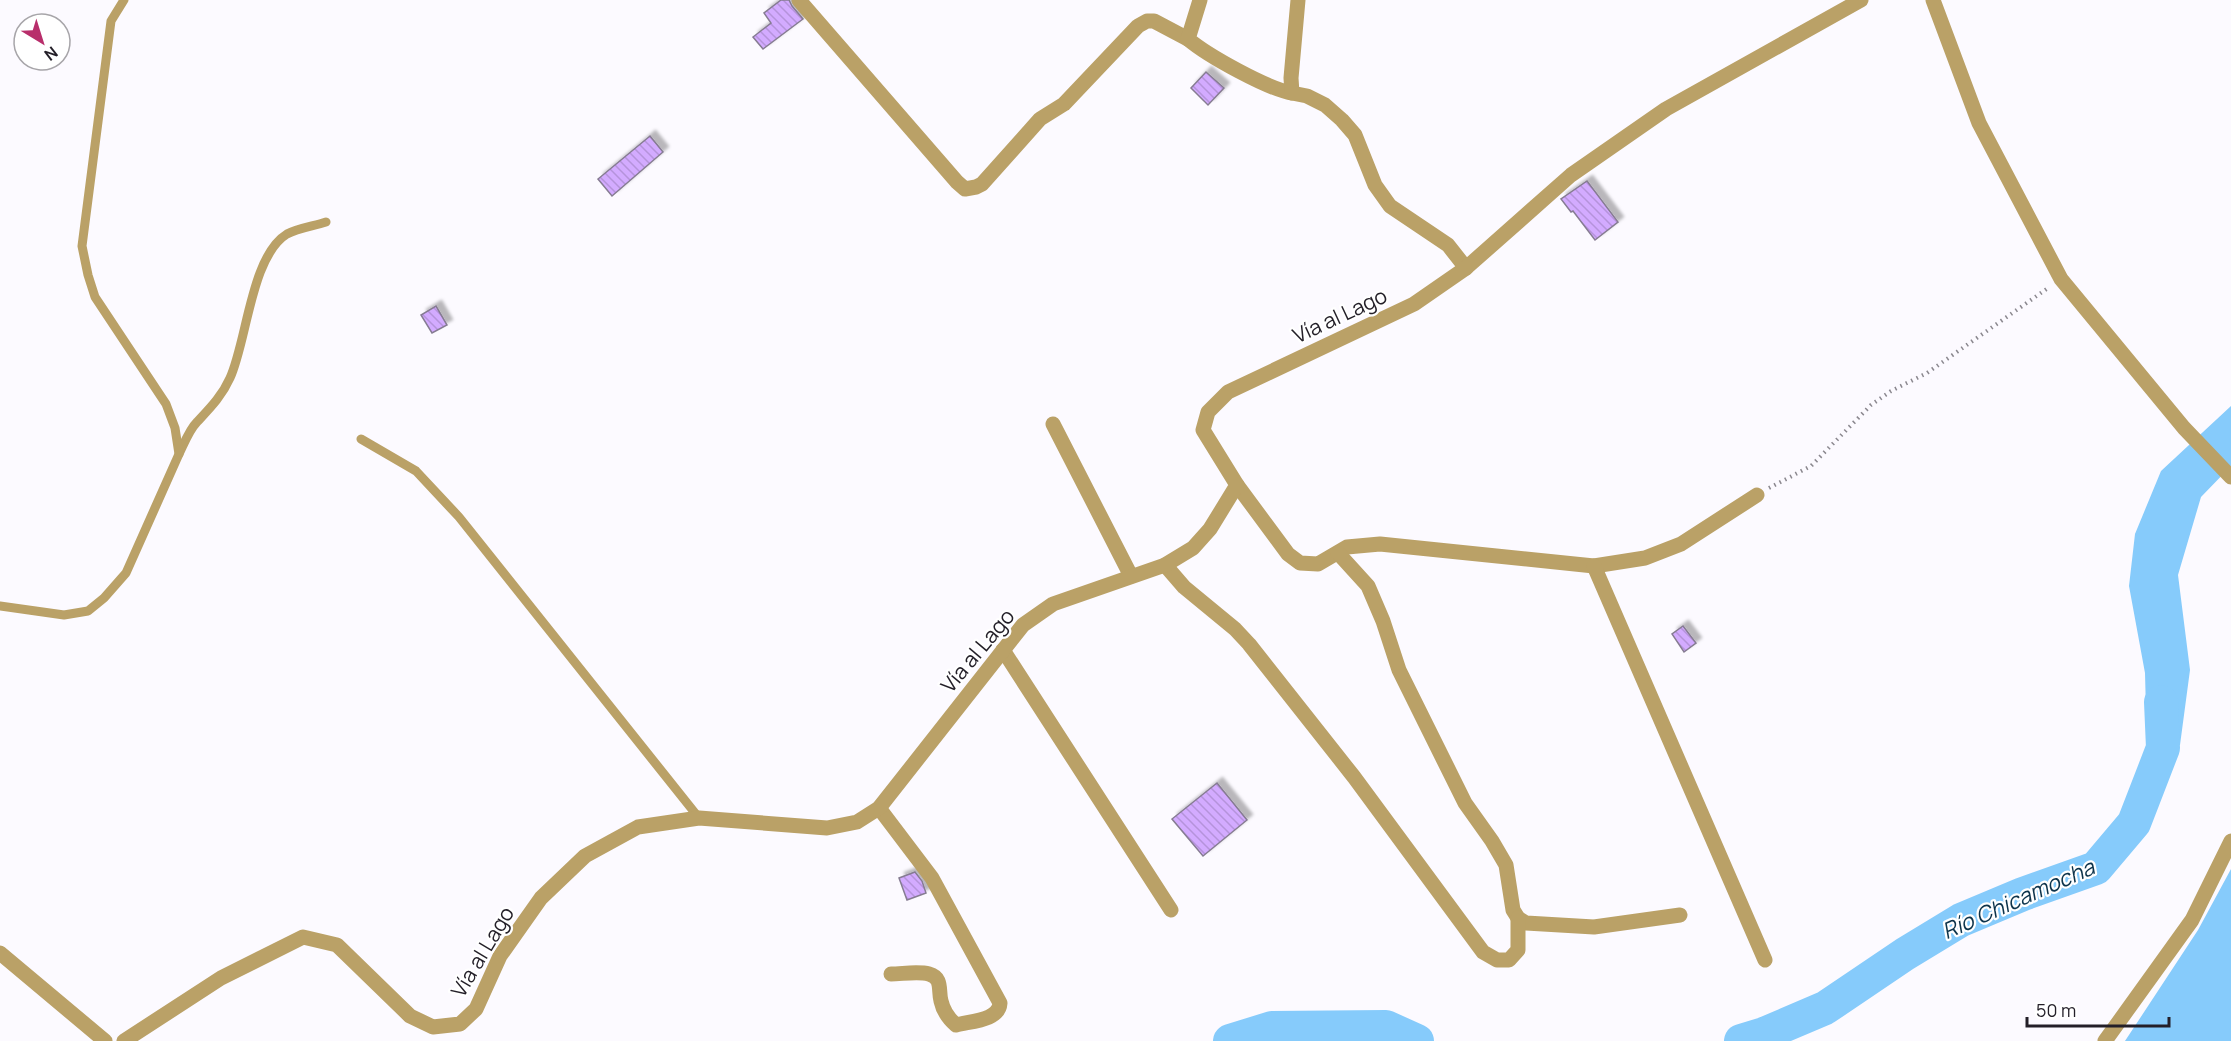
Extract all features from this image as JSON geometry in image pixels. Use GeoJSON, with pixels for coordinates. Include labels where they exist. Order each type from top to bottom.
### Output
{"type":"FeatureCollection","features":[{"type":"Feature","properties":{"kind":"street"},"geometry":{"type":"LineString","coordinates":[[799,0],[965,189],[982,184],[1040,119],[1064,104],[1138,26],[1147,21],[1154,21],[1188,39],[1198,48],[1281,91],[1307,96],[1325,105],[1355,135],[1375,184],[1390,206],[1448,245],[1466,268]]}},
{"type":"Feature","properties":{"kind":"street"},"geometry":{"type":"LineString","coordinates":[[1188,39],[1200,0]]}},
{"type":"Feature","properties":{"kind":"street"},"geometry":{"type":"LineString","coordinates":[[1292,93],[1291,78],[1298,0]]}},
{"type":"Feature","properties":{"kind":"street","name":"Vía al Lago"},"geometry":{"type":"LineString","coordinates":[[124,1041],[221,978],[303,938],[337,945],[410,1016],[433,1027],[460,1024],[476,1009],[500,956],[541,898],[585,856],[638,827],[699,818],[827,828],[857,822],[879,808],[1023,625],[1053,604],[1165,565],[1193,548],[1210,529],[1237,485],[1203,430],[1209,412],[1228,392],[1413,304],[1466,268],[1571,175],[1666,109],[1861,0]]}},
{"type":"Feature","properties":{"kind":"street"},"geometry":{"type":"LineString","coordinates":[[1933,0],[1978,123],[2061,279],[2184,428],[2231,476]]}},
{"type":"Feature","properties":{"kind":"street"},"geometry":{"type":"LineString","coordinates":[[1053,424],[1131,576]]}},
{"type":"Feature","properties":{"kind":"street"},"geometry":{"type":"LineString","coordinates":[[1237,485],[1288,554],[1300,563],[1318,564],[1347,547],[1380,544],[1594,566],[1645,558],[1681,544],[1757,495]]}},
{"type":"Feature","properties":{"kind":"street"},"geometry":{"type":"LineString","coordinates":[[1338,554],[1368,586],[1383,621],[1399,670],[1465,803],[1506,865],[1513,910],[1518,918],[1526,922],[1594,927],[1680,915]]}},
{"type":"Feature","properties":{"kind":"street"},"geometry":{"type":"LineString","coordinates":[[1165,565],[1184,587],[1250,644],[1354,777],[1483,952],[1497,960],[1509,960],[1518,950],[1518,918]]}},
{"type":"Feature","properties":{"kind":"street"},"geometry":{"type":"LineString","coordinates":[[1594,566],[1765,960]]}},
{"type":"Feature","properties":{"kind":"street"},"geometry":{"type":"LineString","coordinates":[[1003,650],[1171,910]]}},
{"type":"Feature","properties":{"kind":"street"},"geometry":{"type":"LineString","coordinates":[[879,808],[932,878],[1000,1003],[999,1011],[994,1016],[956,1025],[948,1017],[942,1005],[940,984],[935,978],[928,974],[891,974]]}},
{"type":"Feature","properties":{"kind":"street"},"geometry":{"type":"LineString","coordinates":[[2105,1041],[2192,920],[2231,841]]}},
{"type":"Feature","properties":{"kind":"street"},"geometry":{"type":"LineString","coordinates":[[0,953],[105,1041]]}},
{"type":"Feature","properties":{"kind":"lane"},"geometry":{"type":"LineString","coordinates":[[124,0],[111,21],[82,246],[95,297],[166,404],[175,428],[179,454]]}},
{"type":"Feature","properties":{"kind":"lane"},"geometry":{"type":"LineString","coordinates":[[0,606],[64,615],[88,611],[104,598],[126,573],[195,423],[219,398],[236,366],[260,275],[269,251],[277,241],[289,233],[326,222]]}},
{"type":"Feature","properties":{"kind":"lane"},"geometry":{"type":"LineString","coordinates":[[361,439],[416,471],[459,517],[699,818]]}},
{"type":"Feature","properties":{"kind":"path"},"geometry":{"type":"LineString","coordinates":[[1757,495],[1811,466],[1871,405],[1891,391],[1927,373],[2061,279]]}},
{"type":"Feature","properties":{"kind":"water"},"geometry":{"type":"Polygon","coordinates":[[[2231,406],[2231,466],[2201,497],[2178,575],[2190,670],[2180,745],[2147,750],[2145,673],[2129,586],[2135,534],[2161,471],[2231,406]]]}},
{"type":"Feature","properties":{"kind":"water"},"geometry":{"type":"Polygon","coordinates":[[[2231,869],[2231,1041],[2125,1041],[2198,930],[2231,869]]]}},
{"type":"Feature","properties":{"kind":"building"},"geometry":{"type":"Polygon","coordinates":[[[781,0],[789,0],[803,19],[763,49],[753,37],[771,23],[764,13],[781,0]]]}},
{"type":"Feature","properties":{"kind":"building"},"geometry":{"type":"Polygon","coordinates":[[[1206,72],[1224,88],[1208,105],[1191,88],[1206,72]]]}},
{"type":"Feature","properties":{"kind":"building"},"geometry":{"type":"Polygon","coordinates":[[[650,136],[663,152],[612,196],[598,179],[650,136]]]}},
{"type":"Feature","properties":{"kind":"building"},"geometry":{"type":"Polygon","coordinates":[[[1587,181],[1618,222],[1595,240],[1561,199],[1587,181]]]}},
{"type":"Feature","properties":{"kind":"building"},"geometry":{"type":"Polygon","coordinates":[[[436,306],[447,325],[432,333],[421,315],[436,306]]]}},
{"type":"Feature","properties":{"kind":"building"},"geometry":{"type":"Polygon","coordinates":[[[1683,626],[1696,643],[1684,652],[1672,634],[1683,626]]]}},
{"type":"Feature","properties":{"kind":"building"},"geometry":{"type":"Polygon","coordinates":[[[1217,783],[1247,820],[1203,856],[1172,819],[1217,783]]]}},
{"type":"Feature","properties":{"kind":"building"},"geometry":{"type":"Polygon","coordinates":[[[915,872],[922,881],[926,893],[907,900],[899,878],[915,872]]]}},
{"type":"Feature","properties":{"kind":"waterway","name":"Río Chicamocha"},"geometry":{"type":"LineString","coordinates":[[1741,1041],[1764,1034],[1825,1008],[1905,954],[1961,920],[2023,894],[2096,868],[2134,823],[2163,748],[2161,702]]}},
{"type":"Feature","properties":{"kind":"waterway","name":"Río Chicamocha"},"geometry":{"type":"LineString","coordinates":[[1230,1041],[1272,1028],[1386,1027],[1417,1041]]}}]}
